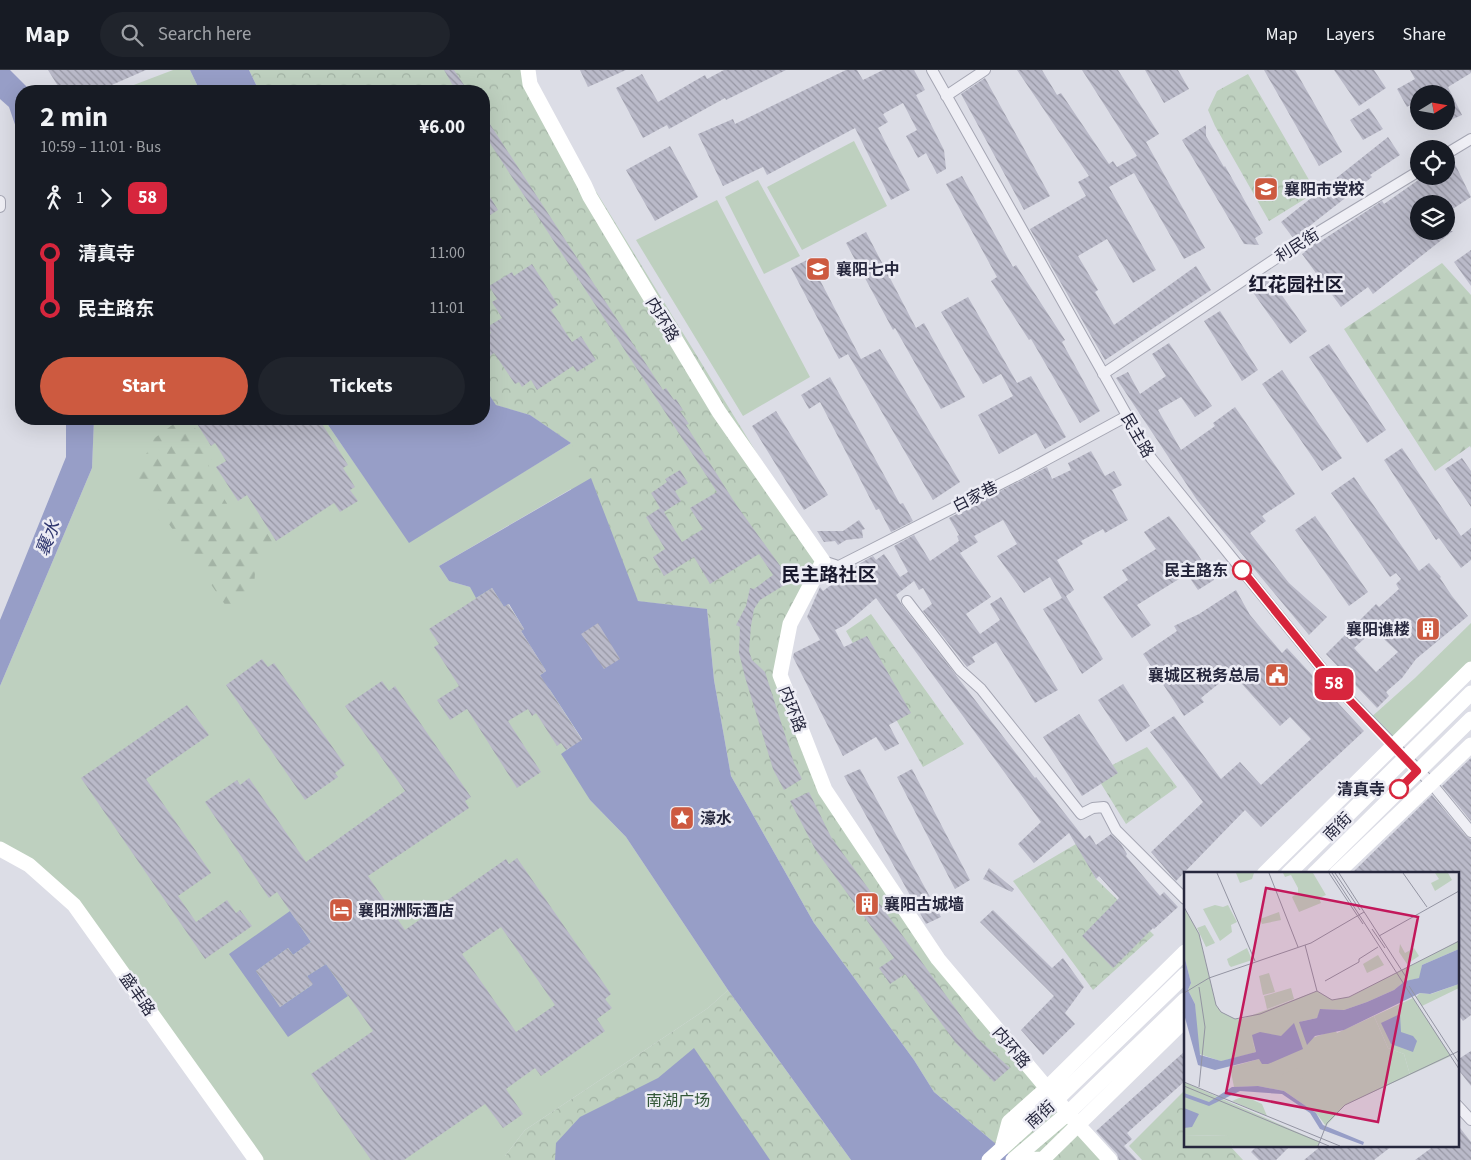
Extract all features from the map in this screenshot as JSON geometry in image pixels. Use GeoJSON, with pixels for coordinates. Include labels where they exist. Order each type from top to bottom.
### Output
{"type":"FeatureCollection","features":[{"type":"Feature","properties":{"kind":"street","name":"内环路"},"geometry":{"type":"LineString","coordinates":[[528,70],[530,84],[590,197],[694,372],[719,412],[823,561],[790,624],[780,675],[825,790],[938,959],[1110,1160]]}},
{"type":"Feature","properties":{"kind":"street","name":"民主路"},"geometry":{"type":"LineString","coordinates":[[932,70],[1151,458],[1336,686],[1417,771],[1431,783],[1471,832]]}},
{"type":"Feature","properties":{"kind":"street"},"geometry":{"type":"LineString","coordinates":[[946,96],[985,70]]}},
{"type":"Feature","properties":{"kind":"street"},"geometry":{"type":"LineString","coordinates":[[1455,148],[1471,138]]}},
{"type":"Feature","properties":{"kind":"street","name":"利民街"},"geometry":{"type":"LineString","coordinates":[[1104,374],[1287,252],[1410,176]]}},
{"type":"Feature","properties":{"kind":"street"},"geometry":{"type":"LineString","coordinates":[[0,201],[0,207]]}},
{"type":"Feature","properties":{"kind":"street","name":"白家巷"},"geometry":{"type":"LineString","coordinates":[[823,561],[835,565],[837,568],[1018,475],[1127,416]]}},
{"type":"Feature","properties":{"kind":"street"},"geometry":{"type":"LineString","coordinates":[[907,601],[960,670],[981,688],[1081,814],[1093,808],[1104,807],[1116,830],[1184,898]]}},
{"type":"Feature","properties":{"kind":"street"},"geometry":{"type":"LineString","coordinates":[[1266,872],[1471,669]]}},
{"type":"Feature","properties":{"kind":"street","name":"南街"},"geometry":{"type":"LineString","coordinates":[[1290,872],[1471,693]]}},
{"type":"Feature","properties":{"kind":"street","name":"南街"},"geometry":{"type":"LineString","coordinates":[[1316,872],[1471,719]]}},
{"type":"Feature","properties":{"kind":"street"},"geometry":{"type":"LineString","coordinates":[[1338,872],[1471,745]]}},
{"type":"Feature","properties":{"kind":"street","name":"盛丰路"},"geometry":{"type":"LineString","coordinates":[[0,849],[29,865],[74,905],[256,1160]]}},
{"type":"Feature","properties":{"kind":"street"},"geometry":{"type":"LineString","coordinates":[[1052,1094],[1184,953]]}},
{"type":"Feature","properties":{"kind":"street","name":"南街"},"geometry":{"type":"LineString","coordinates":[[989,1160],[1052,1094],[1184,976]]}},
{"type":"Feature","properties":{"kind":"street","name":"南街"},"geometry":{"type":"LineString","coordinates":[[1013,1160],[1073,1119],[1184,1001]]}},
{"type":"Feature","properties":{"kind":"street"},"geometry":{"type":"LineString","coordinates":[[1019,1160],[1043,1159],[1073,1119],[1184,1021]]}},
{"type":"Feature","properties":{"kind":"street"},"geometry":{"type":"LineString","coordinates":[[1458,1106],[1471,1120]]}},
{"type":"Feature","properties":{"kind":"green space"},"geometry":{"type":"Polygon","coordinates":[[[173,70],[190,70],[197,85],[134,85],[173,70]]]}},
{"type":"Feature","properties":{"kind":"green space"},"geometry":{"type":"Polygon","coordinates":[[[249,70],[528,70],[530,84],[823,561],[790,624],[780,675],[825,790],[938,959],[1110,1160],[1015,1160],[934,1092],[914,1060],[814,923],[731,776],[714,680],[707,609],[638,601],[591,478],[571,443],[530,415],[496,405],[490,396],[490,85],[256,85],[249,70]]]}},
{"type":"Feature","properties":{"kind":"green space"},"geometry":{"type":"Polygon","coordinates":[[[1248,74],[1316,192],[1269,221],[1215,126],[1208,110],[1217,91],[1248,74]]]}},
{"type":"Feature","properties":{"kind":"green space"},"geometry":{"type":"Polygon","coordinates":[[[854,141],[887,206],[802,250],[767,187],[854,141]]]}},
{"type":"Feature","properties":{"kind":"green space"},"geometry":{"type":"Polygon","coordinates":[[[490,147],[707,609],[638,601],[571,489],[439,566],[449,581],[470,587],[492,588],[504,606],[508,604],[524,629],[521,632],[546,671],[536,678],[550,690],[582,740],[566,750],[590,800],[626,837],[728,990],[708,1008],[525,1130],[505,1156],[505,1160],[256,1160],[74,905],[0,849],[0,686],[92,468],[94,425],[328,425],[409,542],[571,443],[530,415],[496,405],[490,396],[490,147]]]}},
{"type":"Feature","properties":{"kind":"green space"},"geometry":{"type":"Polygon","coordinates":[[[758,180],[800,256],[764,274],[725,197],[758,180]]]}},
{"type":"Feature","properties":{"kind":"green space"},"geometry":{"type":"Polygon","coordinates":[[[717,200],[810,377],[743,416],[636,240],[717,200]]]}},
{"type":"Feature","properties":{"kind":"green space"},"geometry":{"type":"Polygon","coordinates":[[[1442,263],[1471,295],[1471,448],[1470,446],[1435,471],[1344,329],[1442,263]]]}},
{"type":"Feature","properties":{"kind":"green space"},"geometry":{"type":"Polygon","coordinates":[[[172,425],[191,425],[196,429],[213,457],[208,464],[220,492],[237,520],[243,522],[248,519],[259,521],[273,542],[275,551],[259,561],[255,572],[254,589],[248,602],[235,607],[226,606],[141,484],[136,475],[137,469],[148,451],[152,440],[172,425]]]}},
{"type":"Feature","properties":{"kind":"green space"},"geometry":{"type":"Polygon","coordinates":[[[871,614],[964,744],[923,767],[846,631],[871,614]]]}},
{"type":"Feature","properties":{"kind":"green space"},"geometry":{"type":"Polygon","coordinates":[[[1471,623],[1471,669],[1393,745],[1368,720],[1415,678],[1471,623]]]}},
{"type":"Feature","properties":{"kind":"green space"},"geometry":{"type":"Polygon","coordinates":[[[1147,747],[1177,787],[1126,824],[1095,774],[1147,747]]]}},
{"type":"Feature","properties":{"kind":"green space"},"geometry":{"type":"Polygon","coordinates":[[[1076,844],[1096,879],[1154,935],[1093,990],[1013,881],[1076,844]]]}},
{"type":"Feature","properties":{"kind":"green space","name":"南湖广场"},"geometry":{"type":"Polygon","coordinates":[[[728,990],[851,1160],[505,1160],[505,1156],[525,1130],[708,1008],[728,990]]]}},
{"type":"Feature","properties":{"kind":"green space"},"geometry":{"type":"Polygon","coordinates":[[[1184,1091],[1184,1148],[1232,1148],[1243,1160],[1142,1160],[1129,1146],[1184,1091]]]}},
{"type":"Feature","properties":{"kind":"water"},"geometry":{"type":"Polygon","coordinates":[[[0,70],[10,70],[25,85],[15,85],[15,124],[9,107],[0,99],[0,70]]]}},
{"type":"Feature","properties":{"kind":"water"},"geometry":{"type":"Polygon","coordinates":[[[190,70],[249,70],[256,85],[197,85],[190,70]]]}},
{"type":"Feature","properties":{"kind":"water"},"geometry":{"type":"Polygon","coordinates":[[[490,396],[496,405],[530,415],[571,443],[409,543],[328,425],[490,425],[490,396]]]}},
{"type":"Feature","properties":{"kind":"water","name":"襄水"},"geometry":{"type":"Polygon","coordinates":[[[66,425],[94,425],[92,468],[0,686],[0,620],[66,457],[66,425]]]}},
{"type":"Feature","properties":{"kind":"water","name":"濠水"},"geometry":{"type":"Polygon","coordinates":[[[591,478],[638,601],[707,609],[714,680],[731,776],[814,923],[914,1060],[934,1092],[1015,1160],[851,1160],[728,990],[626,837],[590,800],[561,754],[582,739],[550,690],[536,678],[546,671],[521,631],[524,629],[509,604],[504,607],[492,588],[476,598],[470,587],[449,581],[439,566],[591,478]]]}},
{"type":"Feature","properties":{"kind":"water"},"geometry":{"type":"Polygon","coordinates":[[[290,911],[311,942],[293,955],[288,948],[256,971],[280,1007],[312,985],[307,976],[326,964],[348,996],[288,1037],[229,954],[290,911]]]}},
{"type":"Feature","properties":{"kind":"water","name":"南湖广场"},"geometry":{"type":"Polygon","coordinates":[[[694,1048],[770,1160],[555,1160],[556,1143],[580,1117],[658,1078],[694,1048]]]}},
{"type":"Feature","properties":{"kind":"building"},"geometry":{"type":"Polygon","coordinates":[[[48,70],[146,70],[112,85],[57,85],[48,70]]]}},
{"type":"Feature","properties":{"kind":"building"},"geometry":{"type":"Polygon","coordinates":[[[444,70],[454,70],[464,85],[453,85],[444,70]]]}},
{"type":"Feature","properties":{"kind":"building"},"geometry":{"type":"Polygon","coordinates":[[[580,70],[626,70],[588,87],[580,70]]]}},
{"type":"Feature","properties":{"kind":"building"},"geometry":{"type":"Polygon","coordinates":[[[724,70],[786,70],[726,100],[725,98],[669,129],[667,125],[643,138],[616,88],[642,74],[658,102],[705,75],[707,79],[724,70]]]}},
{"type":"Feature","properties":{"kind":"building"},"geometry":{"type":"Polygon","coordinates":[[[846,70],[857,70],[863,80],[883,70],[914,70],[925,90],[916,95],[944,150],[946,169],[937,174],[926,153],[918,158],[906,136],[917,130],[903,103],[883,114],[888,122],[878,128],[910,190],[891,200],[855,128],[767,175],[763,167],[723,186],[698,134],[733,119],[735,124],[846,70]]]}},
{"type":"Feature","properties":{"kind":"building"},"geometry":{"type":"Polygon","coordinates":[[[1017,70],[1042,70],[1057,95],[1061,93],[1109,164],[1113,161],[1117,167],[1137,156],[1082,70],[1118,70],[1159,134],[1146,142],[1205,248],[1184,259],[1134,173],[1109,187],[1156,270],[1133,283],[1107,239],[1078,256],[1098,290],[1095,292],[1114,325],[1196,266],[1211,290],[1105,360],[1030,229],[1086,196],[1078,182],[1089,176],[1017,70]]]}},
{"type":"Feature","properties":{"kind":"building"},"geometry":{"type":"Polygon","coordinates":[[[1145,70],[1178,70],[1189,89],[1164,103],[1145,70]]]}},
{"type":"Feature","properties":{"kind":"building"},"geometry":{"type":"Polygon","coordinates":[[[1264,70],[1295,70],[1342,152],[1319,166],[1264,70]]]}},
{"type":"Feature","properties":{"kind":"building"},"geometry":{"type":"Polygon","coordinates":[[[1334,70],[1374,70],[1386,88],[1359,106],[1334,70]]]}},
{"type":"Feature","properties":{"kind":"building"},"geometry":{"type":"Polygon","coordinates":[[[1410,70],[1471,70],[1471,73],[1451,85],[1410,85],[1410,105],[1407,107],[1397,89],[1415,79],[1410,70]]]}},
{"type":"Feature","properties":{"kind":"building"},"geometry":{"type":"Polygon","coordinates":[[[985,78],[1050,196],[1024,210],[961,94],[985,78]]]}},
{"type":"Feature","properties":{"kind":"building"},"geometry":{"type":"Polygon","coordinates":[[[1455,101],[1462,115],[1455,118],[1455,101]]]}},
{"type":"Feature","properties":{"kind":"building"},"geometry":{"type":"Polygon","coordinates":[[[1369,108],[1383,129],[1363,140],[1350,120],[1369,108]]]}},
{"type":"Feature","properties":{"kind":"building"},"geometry":{"type":"Polygon","coordinates":[[[490,124],[663,390],[666,388],[674,400],[676,399],[683,410],[680,411],[689,424],[686,425],[735,503],[791,581],[760,600],[754,609],[749,651],[752,660],[765,672],[794,763],[802,779],[784,790],[773,769],[745,677],[739,653],[740,627],[736,625],[746,606],[750,588],[754,589],[773,575],[759,554],[710,584],[694,557],[664,576],[653,557],[665,549],[646,517],[660,508],[651,493],[667,482],[665,479],[680,470],[688,483],[675,491],[681,501],[664,512],[682,542],[703,529],[690,508],[717,492],[490,143],[490,124]]]}},
{"type":"Feature","properties":{"kind":"building"},"geometry":{"type":"Polygon","coordinates":[[[1206,125],[1206,136],[1263,233],[1255,238],[1259,245],[1244,244],[1182,140],[1206,125]]]}},
{"type":"Feature","properties":{"kind":"building"},"geometry":{"type":"Polygon","coordinates":[[[1388,137],[1400,155],[1370,175],[1372,177],[1307,228],[1308,230],[1294,239],[1281,222],[1388,137]]]}},
{"type":"Feature","properties":{"kind":"building"},"geometry":{"type":"Polygon","coordinates":[[[670,146],[698,197],[655,221],[626,170],[670,146]]]}},
{"type":"Feature","properties":{"kind":"building"},"geometry":{"type":"Polygon","coordinates":[[[1455,164],[1471,197],[1455,207],[1455,195],[1410,195],[1410,240],[1442,240],[1373,294],[1368,287],[1341,307],[1302,254],[1305,252],[1303,249],[1317,241],[1318,243],[1382,201],[1384,204],[1411,185],[1455,185],[1455,164]]]}},
{"type":"Feature","properties":{"kind":"building"},"geometry":{"type":"Polygon","coordinates":[[[962,176],[1013,267],[1016,265],[1065,340],[1062,342],[1100,411],[1080,423],[1031,339],[1029,340],[991,281],[997,277],[946,184],[962,176]]]}},
{"type":"Feature","properties":{"kind":"building"},"geometry":{"type":"Polygon","coordinates":[[[490,197],[498,210],[490,215],[490,197]]]}},
{"type":"Feature","properties":{"kind":"building"},"geometry":{"type":"Polygon","coordinates":[[[866,232],[916,328],[924,323],[965,397],[941,409],[895,328],[893,330],[846,243],[866,232]]]}},
{"type":"Feature","properties":{"kind":"building"},"geometry":{"type":"Polygon","coordinates":[[[1471,250],[1471,286],[1454,262],[1471,250]]]}},
{"type":"Feature","properties":{"kind":"building"},"geometry":{"type":"Polygon","coordinates":[[[809,259],[861,359],[880,349],[960,482],[933,500],[848,354],[839,359],[791,268],[809,259]]]}},
{"type":"Feature","properties":{"kind":"building"},"geometry":{"type":"Polygon","coordinates":[[[532,264],[558,305],[551,310],[572,342],[581,336],[596,360],[577,372],[573,366],[537,390],[531,380],[522,387],[519,382],[515,384],[494,353],[490,356],[490,325],[502,318],[492,302],[497,299],[490,285],[512,272],[514,276],[532,264]]]}},
{"type":"Feature","properties":{"kind":"building"},"geometry":{"type":"Polygon","coordinates":[[[1269,277],[1307,331],[1290,344],[1252,291],[1269,277]]]}},
{"type":"Feature","properties":{"kind":"building"},"geometry":{"type":"Polygon","coordinates":[[[968,297],[1017,383],[1031,376],[1066,437],[1045,449],[1036,433],[999,454],[978,415],[1013,396],[1001,374],[983,384],[941,312],[968,297]]]}},
{"type":"Feature","properties":{"kind":"building"},"geometry":{"type":"Polygon","coordinates":[[[1220,311],[1258,370],[1242,381],[1204,321],[1220,311]]]}},
{"type":"Feature","properties":{"kind":"building"},"geometry":{"type":"Polygon","coordinates":[[[1169,343],[1212,406],[1195,417],[1181,397],[1158,410],[1181,450],[1215,426],[1213,423],[1235,407],[1295,494],[1262,516],[1266,521],[1250,533],[1289,583],[1327,617],[1309,635],[1197,500],[1116,378],[1128,372],[1140,394],[1166,376],[1152,354],[1169,343]]]}},
{"type":"Feature","properties":{"kind":"building"},"geometry":{"type":"Polygon","coordinates":[[[1329,344],[1386,430],[1367,443],[1309,357],[1329,344]]]}},
{"type":"Feature","properties":{"kind":"building"},"geometry":{"type":"Polygon","coordinates":[[[1282,370],[1342,458],[1322,471],[1262,384],[1282,370]]]}},
{"type":"Feature","properties":{"kind":"building"},"geometry":{"type":"Polygon","coordinates":[[[830,377],[900,504],[903,503],[913,521],[891,532],[879,509],[876,510],[820,402],[809,409],[801,395],[830,377]]]}},
{"type":"Feature","properties":{"kind":"building"},"geometry":{"type":"Polygon","coordinates":[[[776,411],[828,495],[804,510],[752,426],[776,411]]]}},
{"type":"Feature","properties":{"kind":"building"},"geometry":{"type":"Polygon","coordinates":[[[198,425],[323,425],[348,465],[343,468],[355,487],[350,490],[358,501],[340,512],[334,503],[276,541],[247,495],[238,501],[216,467],[226,461],[215,443],[211,446],[198,425]]]}},
{"type":"Feature","properties":{"kind":"building"},"geometry":{"type":"Polygon","coordinates":[[[1402,448],[1461,536],[1471,528],[1471,560],[1461,568],[1439,538],[1436,540],[1384,460],[1402,448]]]}},
{"type":"Feature","properties":{"kind":"building"},"geometry":{"type":"Polygon","coordinates":[[[1091,451],[1105,476],[1114,471],[1122,485],[1112,490],[1128,520],[1105,533],[1103,529],[1081,541],[1083,544],[1057,560],[1074,590],[1066,596],[1103,659],[1082,674],[1043,609],[1062,598],[1050,577],[1024,593],[997,556],[1017,544],[1003,520],[974,536],[978,542],[960,553],[991,597],[966,614],[980,634],[1000,620],[990,604],[1001,597],[1058,690],[1035,703],[996,642],[972,657],[975,662],[967,667],[923,611],[932,604],[923,588],[919,590],[914,581],[896,595],[1035,778],[1085,839],[1090,835],[1096,845],[1111,834],[1121,844],[1127,854],[1126,856],[1160,896],[1164,892],[1178,907],[1153,928],[1113,968],[1082,936],[1119,898],[1099,876],[1096,879],[1069,833],[1034,863],[1018,844],[1041,822],[876,598],[845,625],[835,630],[844,647],[867,636],[911,713],[889,725],[899,744],[885,751],[876,737],[843,756],[793,657],[794,653],[820,640],[807,617],[820,587],[823,591],[859,564],[873,556],[876,560],[884,554],[900,577],[908,572],[894,546],[914,535],[930,561],[959,541],[957,536],[959,535],[949,518],[1047,467],[1052,479],[1071,470],[1068,463],[1091,451]]]}},
{"type":"Feature","properties":{"kind":"building"},"geometry":{"type":"Polygon","coordinates":[[[1462,458],[1471,471],[1471,507],[1445,469],[1462,458]]]}},
{"type":"Feature","properties":{"kind":"building"},"geometry":{"type":"Polygon","coordinates":[[[1354,477],[1419,571],[1429,563],[1468,616],[1416,659],[1402,678],[1386,692],[1389,696],[1377,708],[1326,654],[1376,604],[1379,607],[1399,589],[1396,584],[1401,579],[1396,573],[1390,577],[1331,493],[1354,477]],[[1374,630],[1354,648],[1376,672],[1398,652],[1374,630]]]}},
{"type":"Feature","properties":{"kind":"building"},"geometry":{"type":"Polygon","coordinates":[[[1169,516],[1195,550],[1214,580],[1198,590],[1187,574],[1137,605],[1151,625],[1132,638],[1103,597],[1128,580],[1122,570],[1156,549],[1144,532],[1169,516]]]}},
{"type":"Feature","properties":{"kind":"building"},"geometry":{"type":"Polygon","coordinates":[[[1315,516],[1368,592],[1349,606],[1295,530],[1315,516]]]}},
{"type":"Feature","properties":{"kind":"building"},"geometry":{"type":"Polygon","coordinates":[[[859,520],[865,529],[862,530],[863,538],[846,540],[838,545],[835,541],[824,542],[817,531],[843,531],[859,520]]]}},
{"type":"Feature","properties":{"kind":"building"},"geometry":{"type":"Polygon","coordinates":[[[492,588],[504,607],[508,604],[524,629],[521,631],[546,671],[540,675],[582,740],[566,750],[561,743],[557,746],[536,713],[532,716],[528,709],[508,721],[541,772],[517,788],[467,709],[450,720],[437,700],[459,686],[434,647],[439,644],[429,629],[492,588]]]}},
{"type":"Feature","properties":{"kind":"building"},"geometry":{"type":"Polygon","coordinates":[[[1236,590],[1250,615],[1282,653],[1287,648],[1364,731],[1261,827],[1245,810],[1176,881],[1151,852],[1203,802],[1150,732],[1174,716],[1221,779],[1240,762],[1261,785],[1311,739],[1290,717],[1280,726],[1232,673],[1201,698],[1204,702],[1184,716],[1143,654],[1177,631],[1174,626],[1199,614],[1236,590]]]}},
{"type":"Feature","properties":{"kind":"building"},"geometry":{"type":"Polygon","coordinates":[[[598,623],[620,659],[604,669],[581,634],[598,623]]]}},
{"type":"Feature","properties":{"kind":"building"},"geometry":{"type":"Polygon","coordinates":[[[262,659],[268,667],[274,663],[345,765],[335,773],[338,777],[305,800],[226,685],[262,659]]]}},
{"type":"Feature","properties":{"kind":"building","name":"襄阳洲际酒店"},"geometry":{"type":"Polygon","coordinates":[[[382,681],[389,691],[395,686],[471,797],[465,801],[469,808],[368,876],[405,930],[506,859],[509,864],[517,858],[611,994],[605,999],[612,1008],[597,1019],[605,1031],[541,1076],[535,1068],[506,1089],[523,1114],[503,1128],[485,1104],[404,1160],[371,1160],[311,1074],[373,1031],[326,964],[307,976],[313,984],[280,1007],[256,971],[288,948],[293,955],[311,942],[277,892],[269,898],[205,802],[237,780],[240,785],[249,778],[306,862],[405,791],[345,706],[382,681]],[[501,927],[462,954],[516,1032],[555,1005],[501,927]]]}},
{"type":"Feature","properties":{"kind":"building"},"geometry":{"type":"Polygon","coordinates":[[[1123,684],[1150,726],[1126,742],[1098,700],[1123,684]]]}},
{"type":"Feature","properties":{"kind":"building"},"geometry":{"type":"Polygon","coordinates":[[[187,705],[209,735],[146,779],[211,873],[178,896],[196,922],[227,900],[236,913],[240,910],[252,926],[205,959],[81,778],[187,705]]]}},
{"type":"Feature","properties":{"kind":"building"},"geometry":{"type":"Polygon","coordinates":[[[1079,714],[1118,773],[1082,796],[1043,737],[1079,714]]]}},
{"type":"Feature","properties":{"kind":"building"},"geometry":{"type":"Polygon","coordinates":[[[1471,758],[1471,821],[1442,786],[1471,758]]]}},
{"type":"Feature","properties":{"kind":"building"},"geometry":{"type":"Polygon","coordinates":[[[860,769],[941,917],[926,924],[844,776],[860,769]]]}},
{"type":"Feature","properties":{"kind":"building"},"geometry":{"type":"Polygon","coordinates":[[[912,769],[970,880],[955,889],[897,777],[912,769]]]}},
{"type":"Feature","properties":{"kind":"building","name":"襄阳古城墙"},"geometry":{"type":"Polygon","coordinates":[[[809,792],[831,837],[977,1038],[1010,1068],[994,1082],[955,1042],[905,974],[890,984],[879,968],[894,958],[815,849],[790,801],[809,792]]]}},
{"type":"Feature","properties":{"kind":"building"},"geometry":{"type":"Polygon","coordinates":[[[1432,795],[1466,836],[1471,839],[1471,1015],[1463,1021],[1458,1014],[1458,872],[1353,872],[1432,795]]]}},
{"type":"Feature","properties":{"kind":"building"},"geometry":{"type":"Polygon","coordinates":[[[989,868],[1014,889],[1012,892],[983,879],[989,868]]]}},
{"type":"Feature","properties":{"kind":"building"},"geometry":{"type":"Polygon","coordinates":[[[993,910],[1052,968],[1063,958],[1084,987],[1065,1013],[1075,1024],[1043,1055],[1021,1030],[1054,996],[980,922],[993,910]]]}},
{"type":"Feature","properties":{"kind":"building"},"geometry":{"type":"Polygon","coordinates":[[[1471,1051],[1471,1086],[1458,1069],[1458,1059],[1471,1051]]]}},
{"type":"Feature","properties":{"kind":"building"},"geometry":{"type":"Polygon","coordinates":[[[1184,1052],[1184,1082],[1127,1133],[1132,1139],[1124,1146],[1137,1160],[1119,1160],[1117,1154],[1096,1131],[1184,1052]]]}},
{"type":"Feature","properties":{"kind":"building"},"geometry":{"type":"Polygon","coordinates":[[[1458,1125],[1471,1142],[1471,1160],[1415,1160],[1431,1148],[1458,1148],[1458,1125]]]}},
{"type":"Feature","properties":{"kind":"building"},"geometry":{"type":"Polygon","coordinates":[[[1255,1148],[1288,1148],[1276,1160],[1259,1160],[1251,1152],[1255,1148]]]}},
{"type":"Feature","properties":{"kind":"building"},"geometry":{"type":"Polygon","coordinates":[[[1319,1148],[1389,1148],[1374,1160],[1304,1160],[1319,1148]]]}},
{"type":"Feature","properties":{"kind":"bus line","name":"58"},"geometry":{"type":"LineString","coordinates":[[1242,570],[1336,686],[1417,771],[1399,789]]}},
{"type":"Feature","properties":{"kind":"place","name":"襄阳市党校"},"geometry":{"type":"Point","coordinates":[1266,189]}},
{"type":"Feature","properties":{"kind":"place","name":"襄阳七中"},"geometry":{"type":"Point","coordinates":[818,269]}},
{"type":"Feature","properties":{"kind":"place","name":"民主路东"},"geometry":{"type":"Point","coordinates":[1242,570]}},
{"type":"Feature","properties":{"kind":"place","name":"襄阳谯楼"},"geometry":{"type":"Point","coordinates":[1428,629]}},
{"type":"Feature","properties":{"kind":"place","name":"襄城区税务总局"},"geometry":{"type":"Point","coordinates":[1277,675]}},
{"type":"Feature","properties":{"kind":"place","name":"清真寺"},"geometry":{"type":"Point","coordinates":[1399,789]}},
{"type":"Feature","properties":{"kind":"place","name":"濠水"},"geometry":{"type":"Point","coordinates":[682,818]}},
{"type":"Feature","properties":{"kind":"place","name":"襄阳古城墙"},"geometry":{"type":"Point","coordinates":[867,904]}},
{"type":"Feature","properties":{"kind":"place","name":"襄阳洲际酒店"},"geometry":{"type":"Point","coordinates":[341,910]}},
{"type":"Feature","properties":{"kind":"district","name":"红花园社区"},"geometry":{"type":"Point","coordinates":[1296,284]}},
{"type":"Feature","properties":{"kind":"district","name":"民主路社区"},"geometry":{"type":"Point","coordinates":[829,574]}}]}
